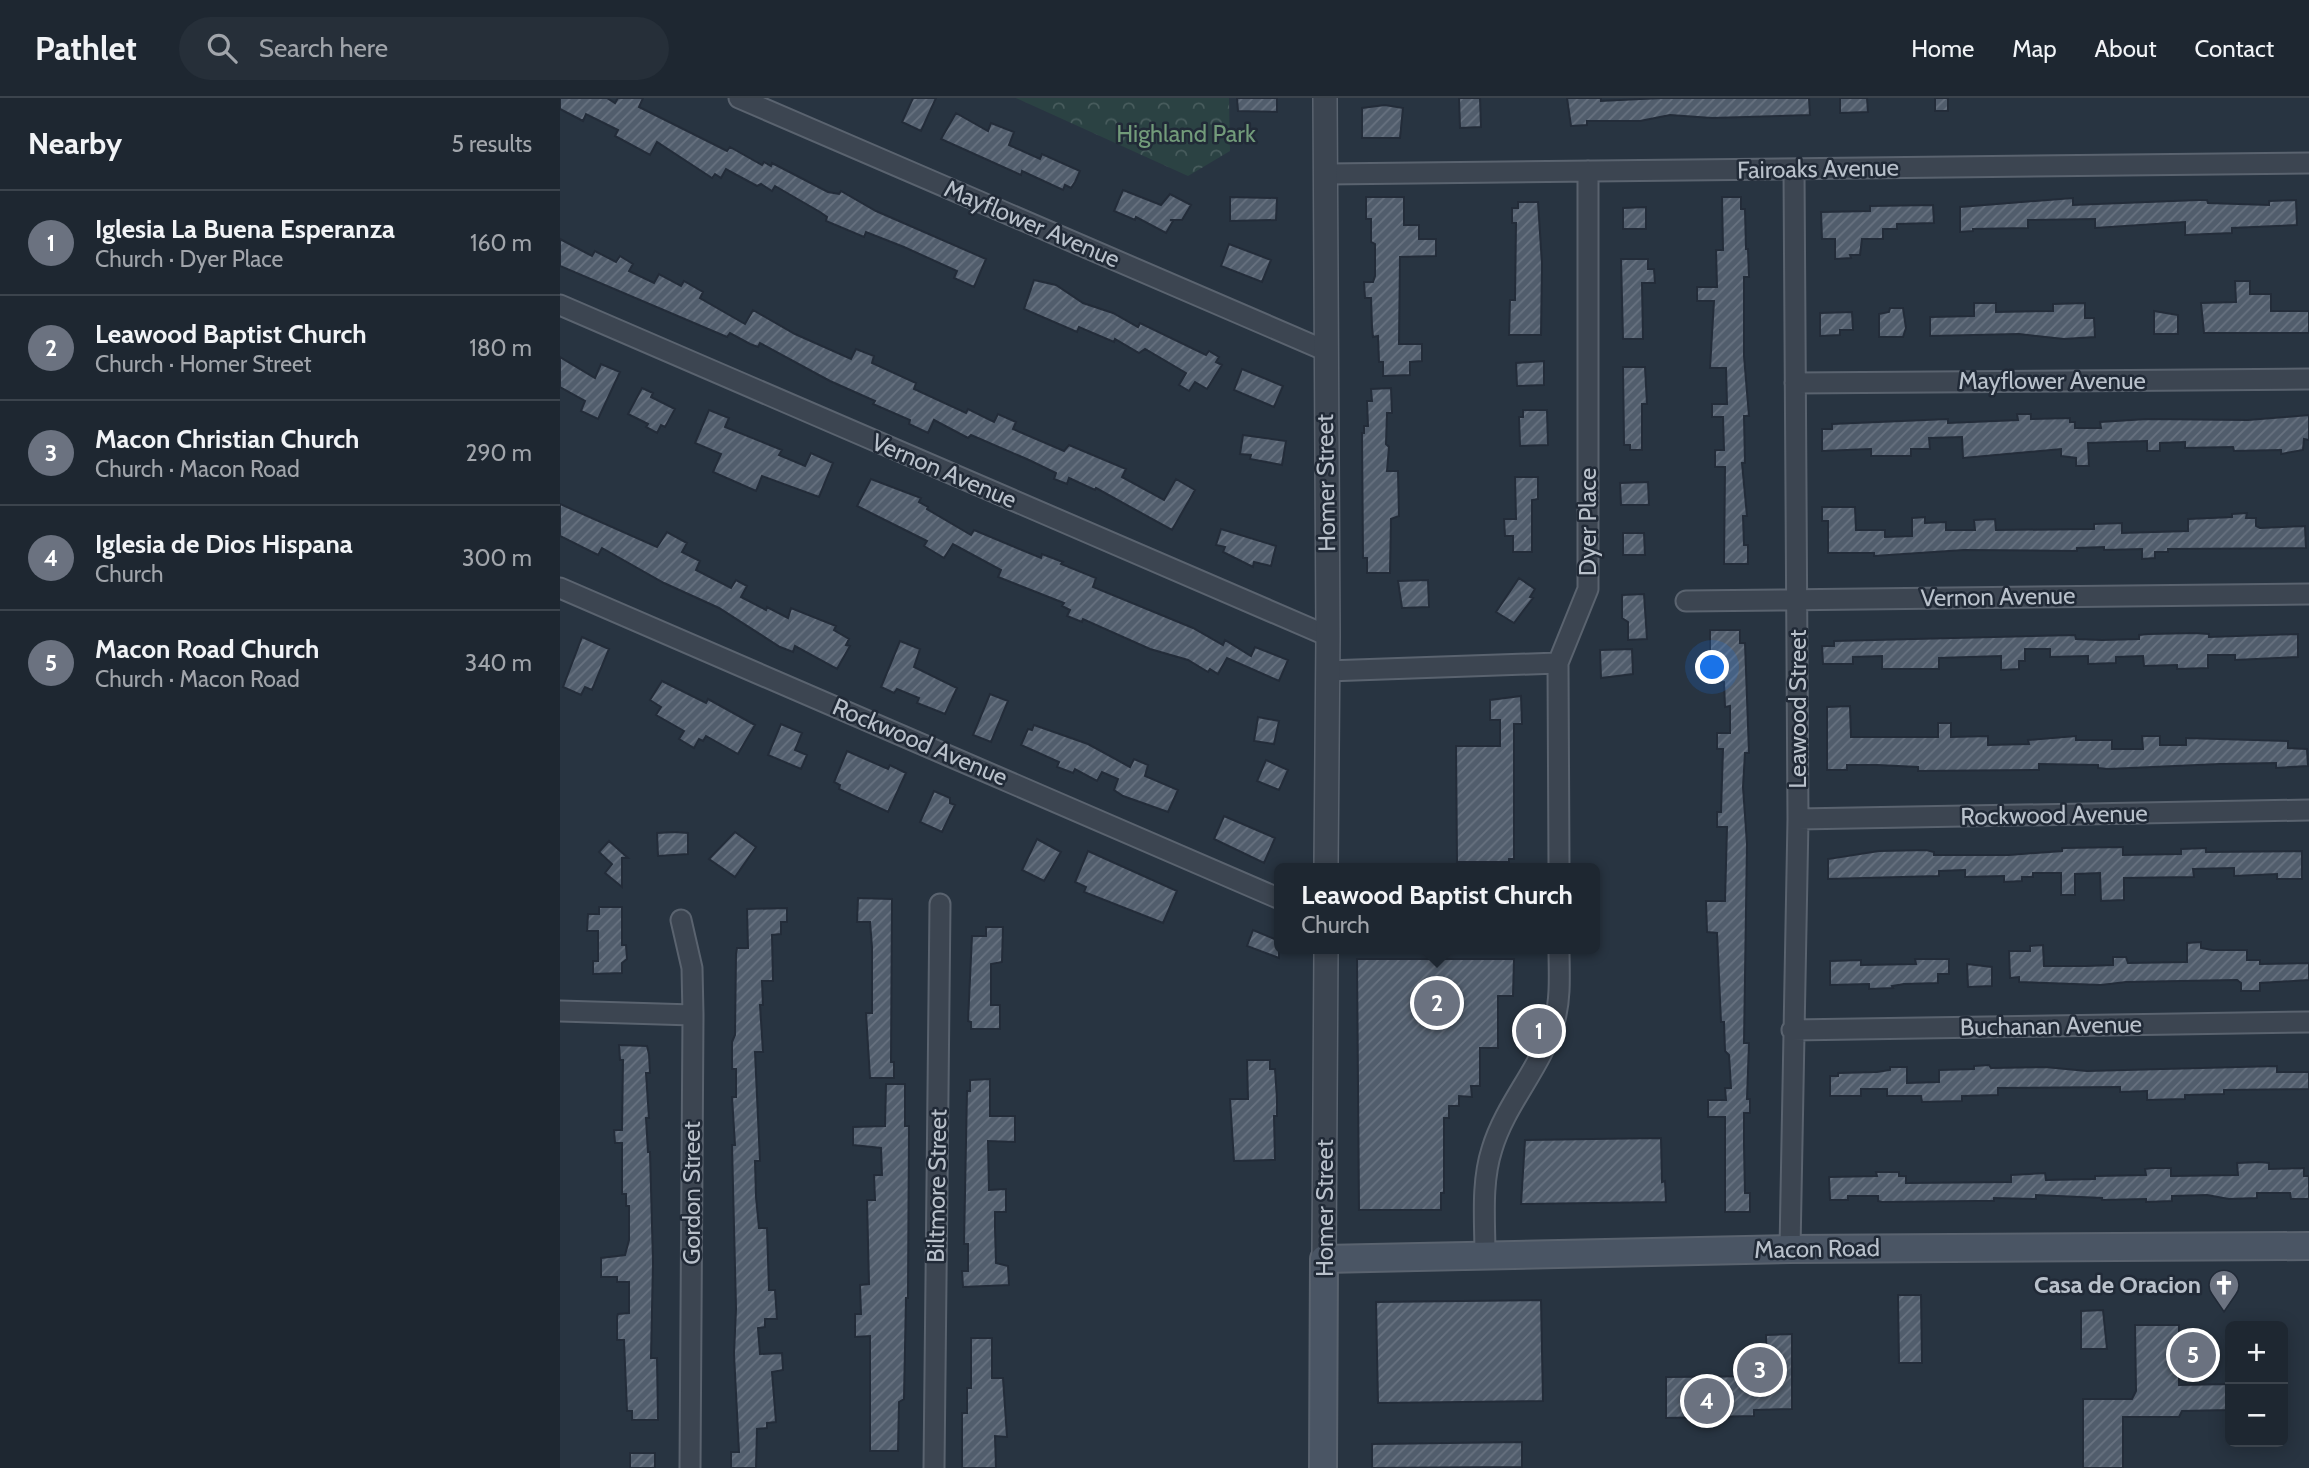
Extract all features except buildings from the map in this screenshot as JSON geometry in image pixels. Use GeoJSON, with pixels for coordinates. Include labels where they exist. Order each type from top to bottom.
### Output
{"type":"FeatureCollection","features":[{"type":"Feature","properties":{"kind":"main road","name":"Macon Road"},"geometry":{"type":"LineString","coordinates":[[1324,1259],[1790,1249],[2309,1245]]}},
{"type":"Feature","properties":{"kind":"main road","name":"Homer Street"},"geometry":{"type":"LineString","coordinates":[[1323,1468],[1324,1259]]}},
{"type":"Feature","properties":{"kind":"street","name":"Mayflower Avenue"},"geometry":{"type":"LineString","coordinates":[[739,98],[1324,350]]}},
{"type":"Feature","properties":{"kind":"street","name":"Homer Street"},"geometry":{"type":"LineString","coordinates":[[1325,98],[1327,174],[1324,350],[1328,636],[1326,863]]}},
{"type":"Feature","properties":{"kind":"street","name":"Fairoaks Avenue"},"geometry":{"type":"LineString","coordinates":[[1327,174],[2309,163]]}},
{"type":"Feature","properties":{"kind":"street","name":"Leawood Street"},"geometry":{"type":"LineString","coordinates":[[1790,1249],[1798,819],[1794,170]]}},
{"type":"Feature","properties":{"kind":"street","name":"Dyer Place"},"geometry":{"type":"LineString","coordinates":[[1559,863],[1558,663],[1588,589],[1588,171]]}},
{"type":"Feature","properties":{"kind":"street","name":"Vernon Avenue"},"geometry":{"type":"LineString","coordinates":[[560,305],[1328,636]]}},
{"type":"Feature","properties":{"kind":"street","name":"Mayflower Avenue"},"geometry":{"type":"LineString","coordinates":[[1795,383],[2309,379]]}},
{"type":"Feature","properties":{"kind":"street","name":"Rockwood Avenue"},"geometry":{"type":"LineString","coordinates":[[560,587],[1274,897]]}},
{"type":"Feature","properties":{"kind":"street","name":"Vernon Avenue"},"geometry":{"type":"LineString","coordinates":[[1686,601],[2309,594]]}},
{"type":"Feature","properties":{"kind":"street"},"geometry":{"type":"LineString","coordinates":[[1326,671],[1558,663]]}},
{"type":"Feature","properties":{"kind":"street","name":"Rockwood Avenue"},"geometry":{"type":"LineString","coordinates":[[1798,819],[2309,810]]}},
{"type":"Feature","properties":{"kind":"street","name":"Biltmore Street"},"geometry":{"type":"LineString","coordinates":[[934,1468],[940,904]]}},
{"type":"Feature","properties":{"kind":"street","name":"Gordon Street"},"geometry":{"type":"LineString","coordinates":[[681,920],[692,968],[693,1015],[690,1468]]}},
{"type":"Feature","properties":{"kind":"street","name":"Homer Street"},"geometry":{"type":"LineString","coordinates":[[1324,1259],[1326,954]]}},
{"type":"Feature","properties":{"kind":"street"},"geometry":{"type":"LineString","coordinates":[[1485,1256],[1485,1192],[1491,1152],[1508,1110],[1548,1041],[1556,1018],[1559,954]]}},
{"type":"Feature","properties":{"kind":"street"},"geometry":{"type":"LineString","coordinates":[[560,1011],[693,1015]]}},
{"type":"Feature","properties":{"kind":"street","name":"Buchanan Avenue"},"geometry":{"type":"LineString","coordinates":[[1792,1030],[2309,1021]]}},
{"type":"Feature","properties":{"kind":"green space","name":"Highland Park"},"geometry":{"type":"Polygon","coordinates":[[[1016,98],[1229,98],[1230,151],[1188,176],[1016,98]]]}},
{"type":"Feature","properties":{"kind":"place","name":"Leawood Baptist Church"},"geometry":{"type":"Point","coordinates":[1437,1003]}},
{"type":"Feature","properties":{"kind":"place","name":"Iglesia La Buena Esperanza"},"geometry":{"type":"Point","coordinates":[1539,1031]}},
{"type":"Feature","properties":{"kind":"place","name":"Casa de Oracion"},"geometry":{"type":"Point","coordinates":[2224,1312]}},
{"type":"Feature","properties":{"kind":"place","name":"Macon Road Church"},"geometry":{"type":"Point","coordinates":[2193,1355]}},
{"type":"Feature","properties":{"kind":"place","name":"Macon Christian Church"},"geometry":{"type":"Point","coordinates":[1760,1370]}},
{"type":"Feature","properties":{"kind":"place","name":"Iglesia de Dios Hispana"},"geometry":{"type":"Point","coordinates":[1707,1401]}}]}
